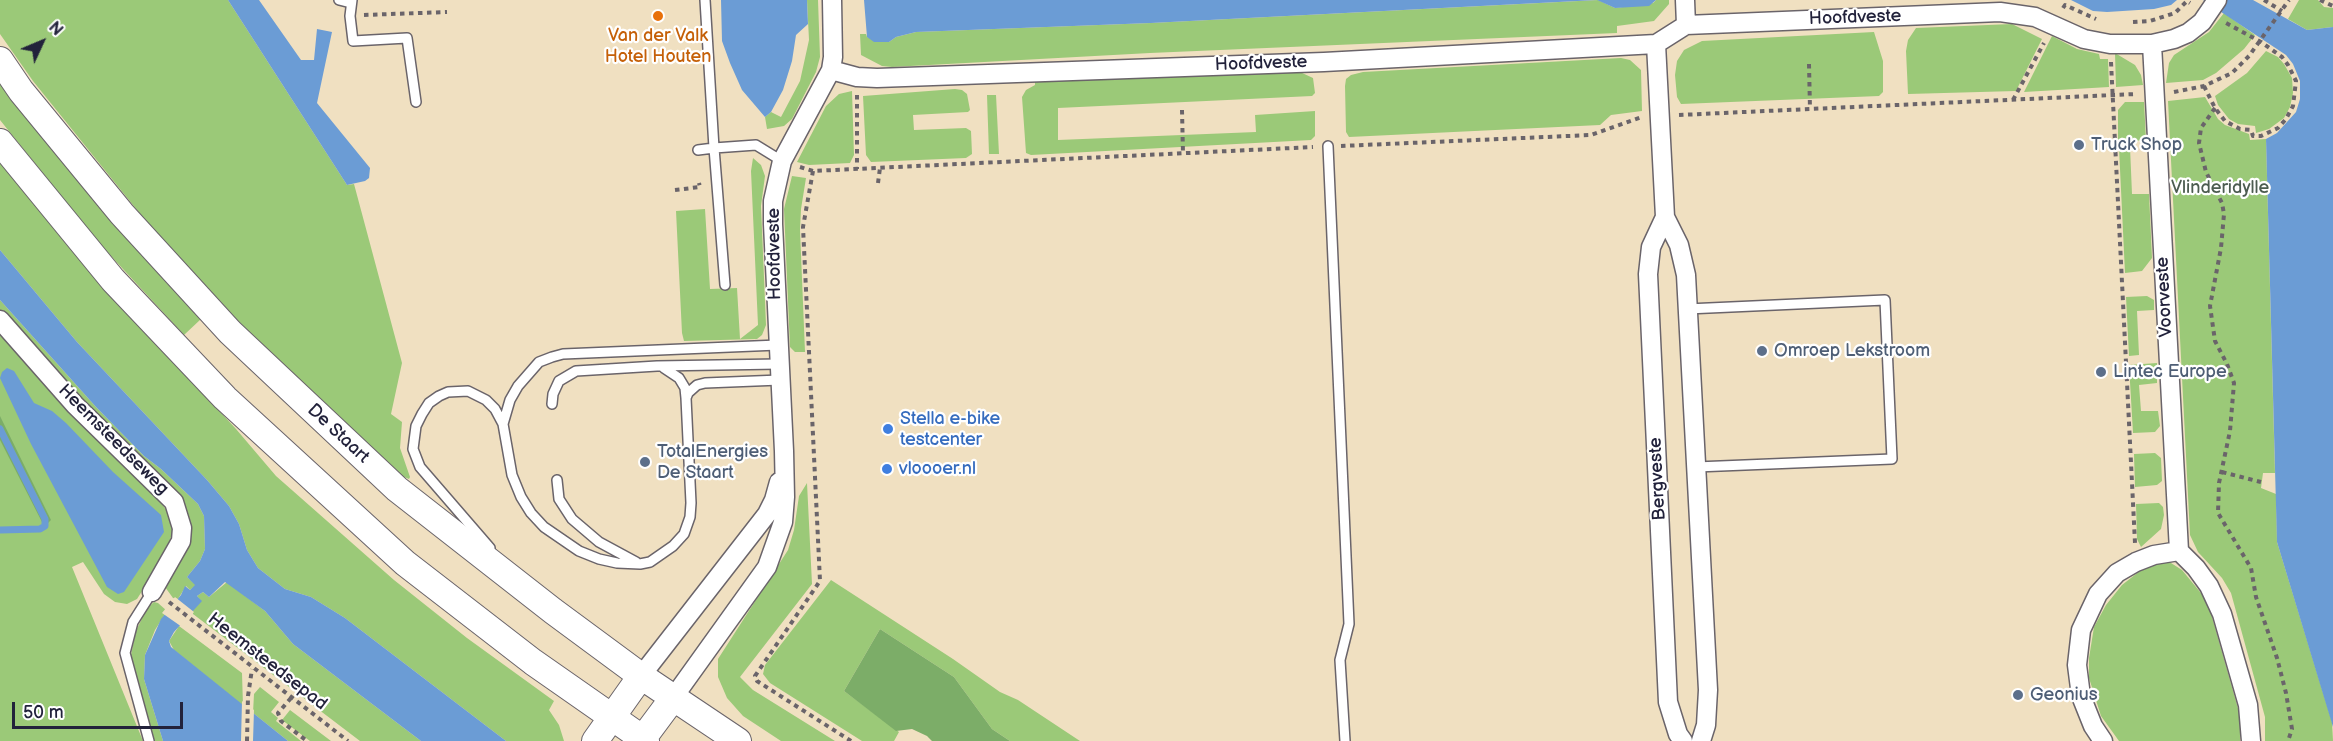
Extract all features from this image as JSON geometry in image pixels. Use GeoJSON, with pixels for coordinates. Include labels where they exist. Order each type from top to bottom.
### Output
{"type":"FeatureCollection","features":[{"type":"Feature","properties":{"kind":"main road","name":"De Staart"},"geometry":{"type":"LineString","coordinates":[[0,60],[21,91],[122,214],[230,332],[397,489],[553,611],[641,676],[738,741]]}},
{"type":"Feature","properties":{"kind":"main road"},"geometry":{"type":"LineString","coordinates":[[0,142],[113,280],[225,398],[405,563],[533,662],[643,740],[673,698]]}},
{"type":"Feature","properties":{"kind":"main road"},"geometry":{"type":"LineString","coordinates":[[595,741],[641,676]]}},
{"type":"Feature","properties":{"kind":"street","name":"Hoofdveste"},"geometry":{"type":"LineString","coordinates":[[673,698],[767,567],[783,522],[785,497],[773,224],[776,182],[782,161],[831,70],[833,57],[832,0]]}},
{"type":"Feature","properties":{"kind":"street"},"geometry":{"type":"LineString","coordinates":[[1685,0],[1686,25]]}},
{"type":"Feature","properties":{"kind":"street","name":"Hoofdveste"},"geometry":{"type":"LineString","coordinates":[[831,70],[849,76],[877,78],[1312,62],[1656,44],[1686,25],[2000,12],[2034,17],[2084,39],[2110,44],[2152,44],[2188,33],[2202,22],[2213,7]]}},
{"type":"Feature","properties":{"kind":"street","name":"Bergveste"},"geometry":{"type":"LineString","coordinates":[[1656,44],[1665,217],[1679,245],[1686,275],[1708,690],[1706,726],[1701,741]]}},
{"type":"Feature","properties":{"kind":"street","name":"Voorveste"},"geometry":{"type":"LineString","coordinates":[[2152,44],[2179,551]]}},
{"type":"Feature","properties":{"kind":"street","name":"Bergveste"},"geometry":{"type":"LineString","coordinates":[[1665,217],[1651,247],[1648,274],[1668,702],[1678,734],[1683,741]]}},
{"type":"Feature","properties":{"kind":"street","name":"Heemsteedseweg"},"geometry":{"type":"LineString","coordinates":[[0,320],[75,405],[174,502],[182,528],[181,541],[152,591]]}},
{"type":"Feature","properties":{"kind":"street","name":"Hoofdveste"},"geometry":{"type":"LineString","coordinates":[[641,676],[767,514],[778,487],[783,451]]}},
{"type":"Feature","properties":{"kind":"street"},"geometry":{"type":"LineString","coordinates":[[2103,741],[2093,726],[2081,696],[2077,666],[2081,630],[2098,594],[2117,573],[2154,555],[2179,551],[2196,568],[2209,586],[2222,614],[2248,705],[2251,741]]}},
{"type":"Feature","properties":{"kind":"lane"},"geometry":{"type":"LineString","coordinates":[[339,0],[352,2],[350,16],[353,41],[407,38],[416,102]]}},
{"type":"Feature","properties":{"kind":"lane"},"geometry":{"type":"LineString","coordinates":[[705,0],[725,285]]}},
{"type":"Feature","properties":{"kind":"lane"},"geometry":{"type":"LineString","coordinates":[[698,150],[756,145],[782,161]]}},
{"type":"Feature","properties":{"kind":"lane"},"geometry":{"type":"LineString","coordinates":[[1328,146],[1349,624],[1340,660],[1345,741]]}},
{"type":"Feature","properties":{"kind":"lane"},"geometry":{"type":"LineString","coordinates":[[1687,309],[1885,300],[1892,459],[1696,467]]}},
{"type":"Feature","properties":{"kind":"lane"},"geometry":{"type":"LineString","coordinates":[[503,424],[510,400],[518,386],[539,362],[552,357],[563,354],[778,345]]}},
{"type":"Feature","properties":{"kind":"lane"},"geometry":{"type":"LineString","coordinates":[[553,611],[482,539],[420,467],[413,449],[416,426],[429,403],[448,392],[468,391],[478,395],[495,409],[503,424],[512,475],[526,505],[544,527],[579,551],[598,558],[617,563],[650,562],[673,546],[684,534],[690,517],[685,388],[670,370],[657,366]]}},
{"type":"Feature","properties":{"kind":"lane"},"geometry":{"type":"LineString","coordinates":[[552,404],[553,394],[559,381],[576,370],[657,366],[779,372]]}},
{"type":"Feature","properties":{"kind":"lane"},"geometry":{"type":"LineString","coordinates":[[686,398],[694,388],[705,383],[779,372]]}},
{"type":"Feature","properties":{"kind":"lane"},"geometry":{"type":"LineString","coordinates":[[557,480],[559,499],[572,519],[598,542],[640,564]]}},
{"type":"Feature","properties":{"kind":"lane","name":"Heemsteedseweg"},"geometry":{"type":"LineString","coordinates":[[149,741],[126,653],[133,622],[152,591]]}},
{"type":"Feature","properties":{"kind":"path"},"geometry":{"type":"LineString","coordinates":[[2264,0],[2282,11]]}},
{"type":"Feature","properties":{"kind":"path"},"geometry":{"type":"LineString","coordinates":[[851,741],[757,681],[755,676],[820,581],[803,227],[813,171],[1591,135],[1638,117],[2155,93],[2204,86],[2232,73],[2261,42],[2289,0]]}},
{"type":"Feature","properties":{"kind":"path"},"geometry":{"type":"LineString","coordinates":[[2320,0],[2333,6]]}},
{"type":"Feature","properties":{"kind":"path"},"geometry":{"type":"LineString","coordinates":[[350,16],[447,12]]}},
{"type":"Feature","properties":{"kind":"path"},"geometry":{"type":"LineString","coordinates":[[2204,86],[2215,108],[2231,125],[2251,130],[2253,136],[2273,131],[2286,119],[2293,106],[2296,90],[2293,73],[2282,57],[2261,42]]}},
{"type":"Feature","properties":{"kind":"path"},"geometry":{"type":"LineString","coordinates":[[2110,44],[2136,562]]}},
{"type":"Feature","properties":{"kind":"path"},"geometry":{"type":"LineString","coordinates":[[1809,64],[1810,109]]}},
{"type":"Feature","properties":{"kind":"path"},"geometry":{"type":"LineString","coordinates":[[2215,108],[2201,128],[2199,143],[2206,172],[2222,203],[2224,214],[2221,248],[2210,306],[2215,341],[2234,383],[2230,431],[2222,472],[2218,513],[2251,568],[2256,597],[2277,658],[2286,693],[2292,729],[2288,741]]}},
{"type":"Feature","properties":{"kind":"path"},"geometry":{"type":"LineString","coordinates":[[1182,111],[1183,153]]}},
{"type":"Feature","properties":{"kind":"path"},"geometry":{"type":"LineString","coordinates":[[675,190],[700,187],[698,150]]}},
{"type":"Feature","properties":{"kind":"path"},"geometry":{"type":"LineString","coordinates":[[878,183],[880,168]]}},
{"type":"Feature","properties":{"kind":"path"},"geometry":{"type":"LineString","coordinates":[[2222,472],[2261,482]]}},
{"type":"Feature","properties":{"kind":"path","name":"Heemsteedsepad"},"geometry":{"type":"LineString","coordinates":[[170,603],[348,741]]}},
{"type":"Feature","properties":{"kind":"path"},"geometry":{"type":"LineString","coordinates":[[247,741],[248,696],[252,668]]}},
{"type":"Feature","properties":{"kind":"path"},"geometry":{"type":"LineString","coordinates":[[291,698],[278,713],[281,721],[307,741]]}},
{"type":"Feature","properties":{"kind":"green space"},"geometry":{"type":"Polygon","coordinates":[[[0,0],[228,0],[347,185],[354,184],[402,363],[391,414],[402,422],[400,448],[409,479],[402,476],[314,396],[230,314],[145,220],[33,81],[0,34],[0,0]]]}},
{"type":"Feature","properties":{"kind":"green space"},"geometry":{"type":"Polygon","coordinates":[[[807,0],[818,0],[820,57],[816,72],[792,119],[784,126],[767,129],[765,117],[771,112],[781,117],[800,81],[809,40],[807,0]]]}},
{"type":"Feature","properties":{"kind":"green space"},"geometry":{"type":"Polygon","coordinates":[[[1598,0],[1615,8],[1653,3],[1656,0],[1669,0],[1669,4],[1654,21],[1617,26],[1617,33],[1150,53],[892,67],[882,66],[861,55],[860,34],[889,42],[896,37],[916,32],[1151,23],[1598,0]]]}},
{"type":"Feature","properties":{"kind":"green space"},"geometry":{"type":"Polygon","coordinates":[[[2299,0],[2318,0],[2324,7],[2333,8],[2333,27],[2307,30],[2288,19],[2299,0]]]}},
{"type":"Feature","properties":{"kind":"green space"},"geometry":{"type":"Polygon","coordinates":[[[2224,13],[2255,35],[2244,49],[2216,73],[2203,80],[2166,83],[2169,63],[2174,55],[2209,32],[2224,13]]]}},
{"type":"Feature","properties":{"kind":"green space"},"geometry":{"type":"Polygon","coordinates":[[[2012,24],[2042,39],[2016,91],[1908,94],[1906,51],[1908,40],[1916,28],[2012,24]]]}},
{"type":"Feature","properties":{"kind":"green space"},"geometry":{"type":"Polygon","coordinates":[[[1874,32],[1883,61],[1883,92],[1879,96],[1681,104],[1677,97],[1675,75],[1677,61],[1684,50],[1702,41],[1874,32]]]}},
{"type":"Feature","properties":{"kind":"green space"},"geometry":{"type":"Polygon","coordinates":[[[2052,36],[2077,49],[2099,54],[2100,59],[2108,59],[2109,87],[2024,92],[2052,36]]]}},
{"type":"Feature","properties":{"kind":"green space"},"geometry":{"type":"Polygon","coordinates":[[[2266,51],[2278,57],[2284,64],[2292,78],[2293,93],[2290,107],[2284,118],[2269,129],[2256,133],[2255,126],[2238,124],[2229,119],[2218,105],[2215,96],[2247,73],[2266,51]]]}},
{"type":"Feature","properties":{"kind":"green space"},"geometry":{"type":"Polygon","coordinates":[[[2115,53],[2135,65],[2141,75],[2143,85],[2116,87],[2115,53]]]}},
{"type":"Feature","properties":{"kind":"green space"},"geometry":{"type":"Polygon","coordinates":[[[1621,58],[1630,60],[1641,70],[1642,111],[1611,115],[1600,125],[1349,137],[1346,132],[1345,86],[1346,79],[1351,75],[1363,72],[1621,58]]]}},
{"type":"Feature","properties":{"kind":"green space"},"geometry":{"type":"Polygon","coordinates":[[[1300,70],[1313,78],[1315,93],[1312,96],[1058,108],[1058,140],[1256,132],[1255,115],[1315,111],[1315,136],[1311,140],[1031,155],[1026,153],[1022,97],[1026,90],[1035,85],[1035,82],[1300,70]]]}},
{"type":"Feature","properties":{"kind":"green space"},"geometry":{"type":"Polygon","coordinates":[[[0,78],[201,319],[184,335],[98,242],[0,120],[0,78]]]}},
{"type":"Feature","properties":{"kind":"green space"},"geometry":{"type":"Polygon","coordinates":[[[955,89],[967,94],[970,110],[968,112],[913,115],[914,130],[966,128],[971,131],[972,154],[966,158],[871,162],[866,155],[863,96],[955,89]]]}},
{"type":"Feature","properties":{"kind":"green space"},"geometry":{"type":"Polygon","coordinates":[[[852,91],[854,155],[850,163],[809,165],[797,162],[826,106],[839,94],[852,91]]]}},
{"type":"Feature","properties":{"kind":"green space"},"geometry":{"type":"Polygon","coordinates":[[[987,95],[996,95],[999,154],[989,154],[987,95]]]}},
{"type":"Feature","properties":{"kind":"green space","name":"Vlinderidylle"},"geometry":{"type":"Polygon","coordinates":[[[2205,97],[2218,119],[2225,125],[2249,134],[2250,140],[2266,139],[2275,473],[2263,473],[2261,488],[2276,494],[2277,542],[2332,722],[2333,741],[2265,741],[2265,717],[2231,593],[2222,578],[2198,552],[2190,535],[2168,101],[2205,97]]]}},
{"type":"Feature","properties":{"kind":"green space"},"geometry":{"type":"Polygon","coordinates":[[[2125,102],[2144,102],[2146,140],[2118,142],[2118,110],[2125,102]]]}},
{"type":"Feature","properties":{"kind":"green space"},"geometry":{"type":"Polygon","coordinates":[[[2130,147],[2132,194],[2149,194],[2152,258],[2142,271],[2125,273],[2119,148],[2130,147]]]}},
{"type":"Feature","properties":{"kind":"green space"},"geometry":{"type":"Polygon","coordinates":[[[753,158],[761,165],[765,176],[761,206],[766,325],[762,335],[757,339],[684,341],[676,211],[705,209],[710,289],[737,288],[740,339],[758,325],[751,171],[753,158]]]}},
{"type":"Feature","properties":{"kind":"green space"},"geometry":{"type":"Polygon","coordinates":[[[0,161],[87,267],[236,429],[276,476],[394,580],[467,638],[554,701],[549,710],[559,725],[564,741],[506,741],[345,618],[311,597],[285,589],[258,568],[247,550],[239,524],[229,506],[77,342],[0,250],[0,161]]]}},
{"type":"Feature","properties":{"kind":"green space"},"geometry":{"type":"Polygon","coordinates":[[[792,176],[806,178],[800,230],[805,352],[795,352],[790,347],[784,209],[792,176]]]}},
{"type":"Feature","properties":{"kind":"green space"},"geometry":{"type":"Polygon","coordinates":[[[2147,296],[2154,300],[2154,310],[2137,311],[2139,355],[2129,356],[2126,297],[2147,296]]]}},
{"type":"Feature","properties":{"kind":"green space"},"geometry":{"type":"Polygon","coordinates":[[[0,300],[96,407],[144,456],[198,504],[204,516],[205,549],[200,561],[187,577],[196,585],[190,590],[186,586],[178,599],[173,598],[165,587],[189,524],[0,311],[0,300]]]}},
{"type":"Feature","properties":{"kind":"green space"},"geometry":{"type":"Polygon","coordinates":[[[0,331],[155,495],[168,512],[173,529],[167,552],[137,599],[127,604],[115,602],[104,594],[83,562],[72,567],[143,741],[0,741],[0,331]]]}},
{"type":"Feature","properties":{"kind":"green space"},"geometry":{"type":"Polygon","coordinates":[[[2157,363],[2157,383],[2139,385],[2141,411],[2158,411],[2160,426],[2155,432],[2133,433],[2129,365],[2157,363]]]}},
{"type":"Feature","properties":{"kind":"green space"},"geometry":{"type":"Polygon","coordinates":[[[0,416],[51,520],[47,524],[43,524],[0,440],[0,416]]]}},
{"type":"Feature","properties":{"kind":"green space"},"geometry":{"type":"Polygon","coordinates":[[[2155,453],[2161,458],[2162,481],[2157,485],[2135,487],[2134,454],[2155,453]]]}},
{"type":"Feature","properties":{"kind":"green space"},"geometry":{"type":"Polygon","coordinates":[[[807,483],[812,584],[740,677],[753,690],[835,741],[781,741],[743,716],[727,698],[718,677],[718,659],[788,550],[794,530],[799,496],[807,483]]]}},
{"type":"Feature","properties":{"kind":"green space"},"geometry":{"type":"Polygon","coordinates":[[[2159,503],[2163,507],[2164,515],[2161,529],[2141,547],[2137,539],[2136,504],[2159,503]]]}},
{"type":"Feature","properties":{"kind":"green space"},"geometry":{"type":"Polygon","coordinates":[[[2159,562],[2171,563],[2182,570],[2205,598],[2241,719],[2240,741],[2119,741],[2101,716],[2089,678],[2089,658],[2094,627],[2106,605],[2122,585],[2145,567],[2159,562]]]}},
{"type":"Feature","properties":{"kind":"green space"},"geometry":{"type":"Polygon","coordinates":[[[831,580],[1000,692],[1018,700],[1080,741],[1010,741],[992,729],[954,677],[880,629],[844,691],[899,732],[894,741],[862,741],[770,683],[763,674],[765,665],[831,580]]]}},
{"type":"Feature","properties":{"kind":"green space"},"geometry":{"type":"Polygon","coordinates":[[[227,582],[265,611],[293,644],[421,741],[360,741],[193,614],[192,609],[201,601],[197,596],[203,592],[209,597],[227,582]]]}},
{"type":"Feature","properties":{"kind":"green space"},"geometry":{"type":"Polygon","coordinates":[[[154,602],[167,611],[155,630],[145,655],[144,679],[163,741],[154,741],[131,655],[136,631],[147,608],[154,602]]]}},
{"type":"Feature","properties":{"kind":"green space"},"geometry":{"type":"Polygon","coordinates":[[[179,626],[242,673],[243,706],[174,650],[169,641],[179,626]]]}},
{"type":"Feature","properties":{"kind":"green space"},"geometry":{"type":"Polygon","coordinates":[[[880,629],[954,677],[992,729],[1010,741],[932,741],[912,729],[896,731],[844,691],[880,629]]]}},
{"type":"Feature","properties":{"kind":"green space"},"geometry":{"type":"Polygon","coordinates":[[[260,687],[279,702],[271,712],[278,718],[276,721],[301,741],[288,741],[253,713],[254,694],[260,687]]]}},
{"type":"Feature","properties":{"kind":"green space"},"geometry":{"type":"Polygon","coordinates":[[[290,710],[331,741],[310,741],[282,720],[290,710]]]}},
{"type":"Feature","properties":{"kind":"water"},"geometry":{"type":"Polygon","coordinates":[[[228,0],[259,0],[301,60],[314,60],[317,29],[332,32],[317,103],[370,168],[369,178],[347,185],[228,0]]]}},
{"type":"Feature","properties":{"kind":"water"},"geometry":{"type":"Polygon","coordinates":[[[721,0],[807,0],[808,24],[796,35],[792,61],[783,90],[771,112],[765,117],[742,90],[730,63],[722,41],[721,0]]]}},
{"type":"Feature","properties":{"kind":"water"},"geometry":{"type":"Polygon","coordinates":[[[864,0],[1597,0],[1151,23],[916,32],[896,37],[889,42],[874,42],[867,37],[864,0]]]}},
{"type":"Feature","properties":{"kind":"water"},"geometry":{"type":"Polygon","coordinates":[[[1597,0],[1656,0],[1649,6],[1615,8],[1597,0]]]}},
{"type":"Feature","properties":{"kind":"water"},"geometry":{"type":"Polygon","coordinates":[[[2071,0],[2177,0],[2171,5],[2154,9],[2107,12],[2093,11],[2071,0]]]}},
{"type":"Feature","properties":{"kind":"water"},"geometry":{"type":"Polygon","coordinates":[[[2203,0],[2253,0],[2307,30],[2333,27],[2333,727],[2277,542],[2266,139],[2277,133],[2296,112],[2300,99],[2300,81],[2293,64],[2286,55],[2203,0]]]}},
{"type":"Feature","properties":{"kind":"water"},"geometry":{"type":"Polygon","coordinates":[[[0,250],[77,342],[229,506],[239,524],[247,550],[258,568],[285,589],[311,597],[345,618],[506,741],[421,741],[293,644],[265,611],[225,582],[209,597],[203,592],[197,596],[202,601],[174,632],[169,641],[171,647],[288,741],[163,741],[144,679],[145,655],[161,619],[181,595],[185,586],[190,590],[195,585],[187,577],[200,561],[205,549],[204,516],[198,504],[144,456],[96,407],[0,300],[0,250]]]}},
{"type":"Feature","properties":{"kind":"water"},"geometry":{"type":"Polygon","coordinates":[[[7,368],[14,371],[34,403],[52,411],[66,423],[113,472],[161,515],[164,532],[124,592],[118,594],[107,587],[31,444],[0,378],[2,372],[7,368]]]}},
{"type":"Feature","properties":{"kind":"pier"},"geometry":{"type":"Polygon","coordinates":[[[175,597],[194,612],[182,627],[162,613],[175,597]]]}},
{"type":"Feature","properties":{"kind":"pier"},"geometry":{"type":"Polygon","coordinates":[[[242,701],[254,710],[253,741],[241,741],[242,701]]]}},
{"type":"Feature","properties":{"kind":"waterway"},"geometry":{"type":"LineString","coordinates":[[0,429],[45,519],[45,526],[40,529],[0,530]]}},
{"type":"Feature","properties":{"kind":"place","name":"Van der Valk Hotel Houten"},"geometry":{"type":"Point","coordinates":[658,16]}},
{"type":"Feature","properties":{"kind":"place","name":"Truck Shop"},"geometry":{"type":"Point","coordinates":[2079,145]}},
{"type":"Feature","properties":{"kind":"place","name":"Omroep Lekstroom"},"geometry":{"type":"Point","coordinates":[1762,351]}},
{"type":"Feature","properties":{"kind":"place","name":"Lintec Europe"},"geometry":{"type":"Point","coordinates":[2101,372]}},
{"type":"Feature","properties":{"kind":"place","name":"Stella e-bike testcenter"},"geometry":{"type":"Point","coordinates":[888,429]}},
{"type":"Feature","properties":{"kind":"place","name":"TotalEnergies De Staart"},"geometry":{"type":"Point","coordinates":[645,462]}},
{"type":"Feature","properties":{"kind":"place","name":"vloooer.nl"},"geometry":{"type":"Point","coordinates":[887,469]}},
{"type":"Feature","properties":{"kind":"place","name":"Geonius"},"geometry":{"type":"Point","coordinates":[2018,695]}}]}
